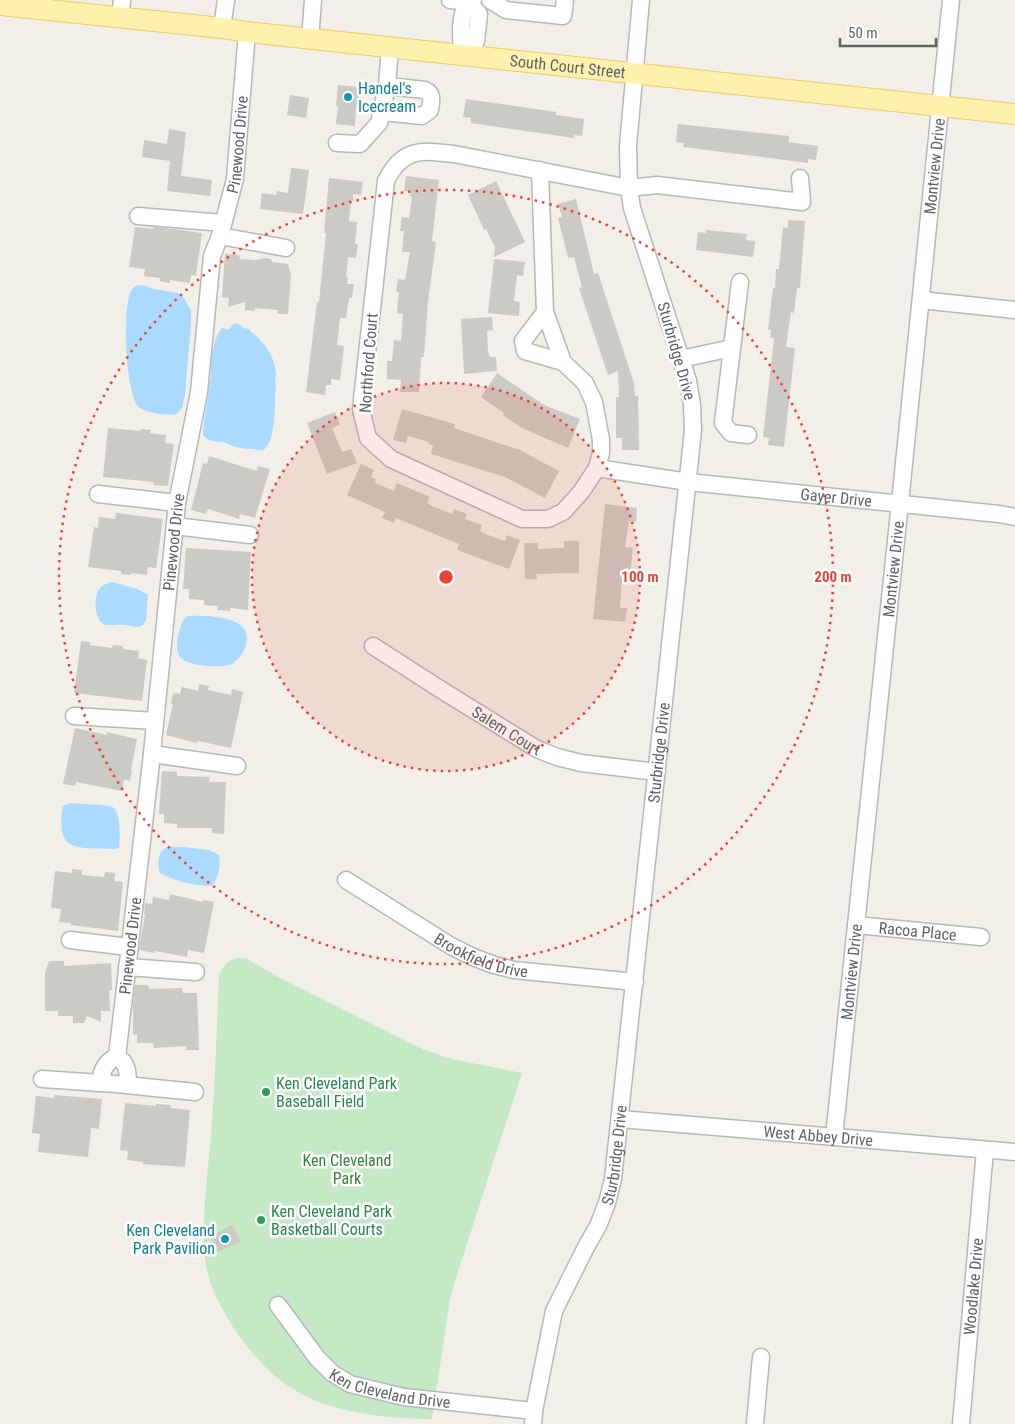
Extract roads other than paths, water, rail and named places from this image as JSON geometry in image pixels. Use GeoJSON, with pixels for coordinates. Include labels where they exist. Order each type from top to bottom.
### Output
{"type":"FeatureCollection","features":[{"type":"Feature","properties":{"kind":"main road","name":"South Court Street"},"geometry":{"type":"LineString","coordinates":[[0,5],[121,9],[247,32],[1015,114]]}},
{"type":"Feature","properties":{"kind":"street"},"geometry":{"type":"LineString","coordinates":[[222,28],[226,0]]}},
{"type":"Feature","properties":{"kind":"street"},"geometry":{"type":"LineString","coordinates":[[310,39],[313,0]]}},
{"type":"Feature","properties":{"kind":"street"},"geometry":{"type":"LineString","coordinates":[[450,0],[470,1],[479,14],[476,41],[463,56]]}},
{"type":"Feature","properties":{"kind":"street"},"geometry":{"type":"LineString","coordinates":[[490,0],[506,10],[563,16],[565,0]]}},
{"type":"Feature","properties":{"kind":"street","name":"Sturbridge Drive"},"geometry":{"type":"LineString","coordinates":[[533,1417],[554,1311],[598,1226],[607,1203],[613,1179],[693,430],[688,381],[632,208],[629,188],[628,146],[642,0]]}},
{"type":"Feature","properties":{"kind":"street","name":"Montview Drive"},"geometry":{"type":"LineString","coordinates":[[834,1137],[951,0]]}},
{"type":"Feature","properties":{"kind":"street","name":"Pinewood Drive"},"geometry":{"type":"LineString","coordinates":[[117,1058],[152,754],[177,502],[199,392],[212,256],[222,230],[235,179],[247,32]]}},
{"type":"Feature","properties":{"kind":"street"},"geometry":{"type":"LineString","coordinates":[[337,142],[360,144],[380,123],[387,86],[390,48]]}},
{"type":"Feature","properties":{"kind":"street"},"geometry":{"type":"LineString","coordinates":[[382,112],[422,116],[430,110],[432,95],[430,92],[387,86]]}},
{"type":"Feature","properties":{"kind":"street","name":"Northford Court"},"geometry":{"type":"LineString","coordinates":[[597,468],[581,492],[563,512],[548,519],[522,520],[391,459],[368,438],[361,409],[386,181],[391,171],[399,162],[410,155],[427,152],[454,154],[629,188],[657,185],[802,202],[800,178]]}},
{"type":"Feature","properties":{"kind":"street"},"geometry":{"type":"LineString","coordinates":[[540,170],[545,312],[563,362],[585,383],[594,402],[601,440],[597,468],[688,482]]}},
{"type":"Feature","properties":{"kind":"street"},"geometry":{"type":"LineString","coordinates":[[138,216],[222,230],[286,248]]}},
{"type":"Feature","properties":{"kind":"street"},"geometry":{"type":"LineString","coordinates":[[740,282],[723,423],[731,433],[748,435]]}},
{"type":"Feature","properties":{"kind":"street"},"geometry":{"type":"LineString","coordinates":[[921,300],[1015,310]]}},
{"type":"Feature","properties":{"kind":"street"},"geometry":{"type":"LineString","coordinates":[[545,312],[523,341],[525,351],[563,362]]}},
{"type":"Feature","properties":{"kind":"street"},"geometry":{"type":"LineString","coordinates":[[681,359],[732,348]]}},
{"type":"Feature","properties":{"kind":"street","name":"Gayer Drive"},"geometry":{"type":"LineString","coordinates":[[688,482],[1015,517]]}},
{"type":"Feature","properties":{"kind":"street"},"geometry":{"type":"LineString","coordinates":[[98,494],[177,502]]}},
{"type":"Feature","properties":{"kind":"street"},"geometry":{"type":"LineString","coordinates":[[175,526],[250,535]]}},
{"type":"Feature","properties":{"kind":"street","name":"Salem Court"},"geometry":{"type":"LineString","coordinates":[[373,646],[510,733],[537,748],[581,763],[657,772]]}},
{"type":"Feature","properties":{"kind":"street"},"geometry":{"type":"LineString","coordinates":[[74,716],[155,721]]}},
{"type":"Feature","properties":{"kind":"street"},"geometry":{"type":"LineString","coordinates":[[152,754],[237,766]]}},
{"type":"Feature","properties":{"kind":"street","name":"Brookfield Drive"},"geometry":{"type":"LineString","coordinates":[[346,880],[473,958],[514,970],[635,982]]}},
{"type":"Feature","properties":{"kind":"street","name":"Racoa Place"},"geometry":{"type":"LineString","coordinates":[[856,925],[981,936]]}},
{"type":"Feature","properties":{"kind":"street"},"geometry":{"type":"LineString","coordinates":[[70,940],[129,947]]}},
{"type":"Feature","properties":{"kind":"street"},"geometry":{"type":"LineString","coordinates":[[127,967],[196,972]]}},
{"type":"Feature","properties":{"kind":"street"},"geometry":{"type":"LineString","coordinates":[[100,1083],[101,1074],[108,1062],[117,1058],[123,1061],[126,1067],[128,1086]]}},
{"type":"Feature","properties":{"kind":"street"},"geometry":{"type":"LineString","coordinates":[[42,1079],[195,1092]]}},
{"type":"Feature","properties":{"kind":"street","name":"West Abbey Drive"},"geometry":{"type":"LineString","coordinates":[[620,1119],[1015,1152]]}},
{"type":"Feature","properties":{"kind":"street","name":"Woodlake Drive"},"geometry":{"type":"LineString","coordinates":[[961,1424],[985,1150]]}},
{"type":"Feature","properties":{"kind":"street","name":"Ken Cleveland Drive"},"geometry":{"type":"LineString","coordinates":[[278,1305],[317,1358],[332,1373],[350,1384],[404,1397],[533,1417]]}},
{"type":"Feature","properties":{"kind":"street"},"geometry":{"type":"LineString","coordinates":[[755,1424],[761,1357]]}},
{"type":"Feature","properties":{"kind":"water"},"geometry":{"type":"Polygon","coordinates":[[[138,285],[178,293],[184,298],[191,310],[185,395],[182,408],[176,414],[146,411],[139,407],[134,399],[128,370],[126,316],[130,293],[138,285]]]}},
{"type":"Feature","properties":{"kind":"water"},"geometry":{"type":"Polygon","coordinates":[[[234,323],[239,324],[245,329],[248,328],[263,343],[275,365],[276,385],[273,430],[271,439],[263,450],[238,447],[224,442],[209,440],[203,435],[215,343],[223,327],[228,329],[234,323]]]}},
{"type":"Feature","properties":{"kind":"water"},"geometry":{"type":"Polygon","coordinates":[[[112,582],[137,589],[148,595],[146,620],[143,625],[135,627],[108,625],[100,621],[96,612],[98,591],[101,587],[112,582]]]}},
{"type":"Feature","properties":{"kind":"water"},"geometry":{"type":"Polygon","coordinates":[[[188,616],[219,617],[241,625],[246,632],[247,640],[244,651],[228,666],[206,666],[185,661],[179,655],[177,649],[182,623],[188,616]]]}},
{"type":"Feature","properties":{"kind":"water"},"geometry":{"type":"Polygon","coordinates":[[[70,803],[114,808],[119,821],[119,848],[79,847],[72,845],[66,840],[62,833],[61,822],[63,806],[70,803]]]}},
{"type":"Feature","properties":{"kind":"water"},"geometry":{"type":"Polygon","coordinates":[[[170,847],[209,850],[219,855],[219,870],[213,885],[186,883],[160,873],[158,859],[163,850],[170,847]]]}},
{"type":"Feature","properties":{"kind":"place","name":"Handel's Icecream"},"geometry":{"type":"Point","coordinates":[348,97]}},
{"type":"Feature","properties":{"kind":"place","name":"Ken Cleveland Park Baseball Field"},"geometry":{"type":"Point","coordinates":[266,1092]}},
{"type":"Feature","properties":{"kind":"place","name":"Ken Cleveland Park Basketball Courts"},"geometry":{"type":"Point","coordinates":[261,1220]}},
{"type":"Feature","properties":{"kind":"place","name":"Ken Cleveland Park Pavilion"},"geometry":{"type":"Point","coordinates":[225,1239]}},
{"type":"Feature","properties":{"kind":"park label","name":"Ken Cleveland Park"},"geometry":{"type":"Point","coordinates":[347,1169]}}]}
